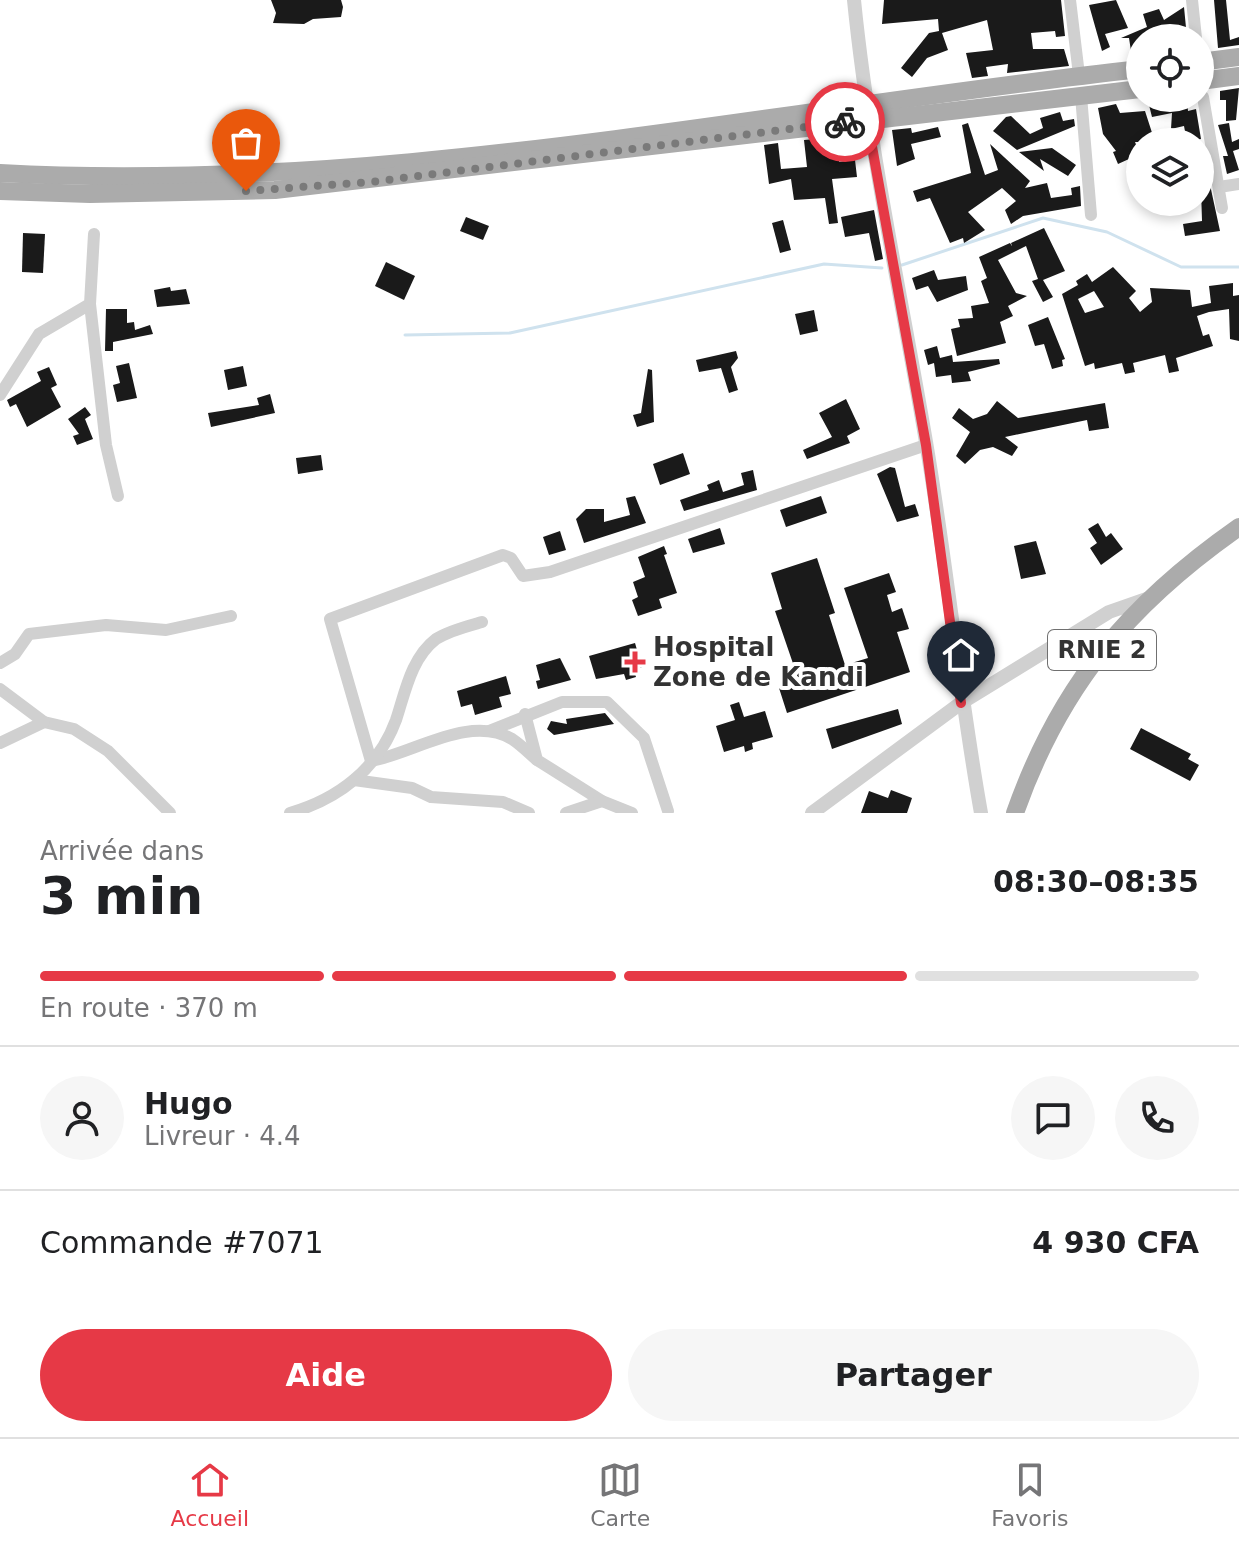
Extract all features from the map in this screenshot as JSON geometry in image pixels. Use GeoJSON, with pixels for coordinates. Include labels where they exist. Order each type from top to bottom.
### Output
{"type":"FeatureCollection","features":[{"type":"Feature","properties":{"kind":"main road"},"geometry":{"type":"LineString","coordinates":[[1214,60],[1239,57]]}},
{"type":"Feature","properties":{"kind":"main road"},"geometry":{"type":"LineString","coordinates":[[0,191],[90,194],[275,190],[577,157],[1079,75],[1126,70]]}},
{"type":"Feature","properties":{"kind":"main road"},"geometry":{"type":"LineString","coordinates":[[1214,85],[1239,76]]}},
{"type":"Feature","properties":{"kind":"main road"},"geometry":{"type":"LineString","coordinates":[[0,173],[182,178],[278,175],[866,112],[1126,91]]}},
{"type":"Feature","properties":{"kind":"main road","name":"RNIE 2"},"geometry":{"type":"LineString","coordinates":[[1015,813],[1040,750],[1075,688],[1118,628],[1149,598],[1239,527]]}},
{"type":"Feature","properties":{"kind":"street"},"geometry":{"type":"LineString","coordinates":[[854,0],[866,112],[926,445],[961,703],[981,813]]}},
{"type":"Feature","properties":{"kind":"street"},"geometry":{"type":"LineString","coordinates":[[1070,0],[1079,75]]}},
{"type":"Feature","properties":{"kind":"street"},"geometry":{"type":"LineString","coordinates":[[1192,0],[1195,24]]}},
{"type":"Feature","properties":{"kind":"street"},"geometry":{"type":"LineString","coordinates":[[1081,96],[1091,215]]}},
{"type":"Feature","properties":{"kind":"street"},"geometry":{"type":"LineString","coordinates":[[1206,112],[1222,208]]}},
{"type":"Feature","properties":{"kind":"street"},"geometry":{"type":"LineString","coordinates":[[1219,187],[1239,184]]}},
{"type":"Feature","properties":{"kind":"street"},"geometry":{"type":"LineString","coordinates":[[94,234],[90,304],[106,445],[118,496]]}},
{"type":"Feature","properties":{"kind":"street"},"geometry":{"type":"LineString","coordinates":[[0,395],[39,334],[90,304]]}},
{"type":"Feature","properties":{"kind":"street"},"geometry":{"type":"LineString","coordinates":[[371,761],[330,619],[503,555],[511,558],[523,576],[550,572],[926,445]]}},
{"type":"Feature","properties":{"kind":"street"},"geometry":{"type":"LineString","coordinates":[[812,813],[961,703],[1109,612],[1149,598]]}},
{"type":"Feature","properties":{"kind":"street"},"geometry":{"type":"LineString","coordinates":[[0,663],[15,654],[29,634],[106,625],[166,630],[231,616]]}},
{"type":"Feature","properties":{"kind":"street"},"geometry":{"type":"LineString","coordinates":[[290,813],[335,797],[354,780],[388,739],[406,681],[429,645],[438,637],[482,622]]}},
{"type":"Feature","properties":{"kind":"street"},"geometry":{"type":"LineString","coordinates":[[0,689],[44,722],[74,729],[108,751],[170,813]]}},
{"type":"Feature","properties":{"kind":"street"},"geometry":{"type":"LineString","coordinates":[[489,731],[525,714],[562,702],[607,702],[644,738],[669,812]]}},
{"type":"Feature","properties":{"kind":"street"},"geometry":{"type":"LineString","coordinates":[[525,714],[537,760]]}},
{"type":"Feature","properties":{"kind":"street"},"geometry":{"type":"LineString","coordinates":[[0,743],[44,722]]}},
{"type":"Feature","properties":{"kind":"street"},"geometry":{"type":"LineString","coordinates":[[371,761],[472,731],[489,731],[512,739],[537,760],[602,801],[632,813]]}},
{"type":"Feature","properties":{"kind":"street"},"geometry":{"type":"LineString","coordinates":[[354,780],[412,788],[431,797],[503,802],[529,813]]}},
{"type":"Feature","properties":{"kind":"street"},"geometry":{"type":"LineString","coordinates":[[566,813],[602,801]]}},
{"type":"Feature","properties":{"kind":"building"},"geometry":{"type":"Polygon","coordinates":[[[271,0],[341,0],[343,7],[341,17],[313,19],[304,24],[273,23],[276,13],[271,0]]]}},
{"type":"Feature","properties":{"kind":"building"},"geometry":{"type":"Polygon","coordinates":[[[884,0],[1061,0],[1065,36],[1056,37],[1055,31],[1031,33],[1033,49],[1064,49],[1069,66],[1007,73],[1008,64],[986,67],[988,76],[972,78],[966,53],[993,50],[987,20],[942,33],[948,50],[927,58],[912,77],[901,68],[929,33],[939,31],[938,19],[882,24],[884,0]]]}},
{"type":"Feature","properties":{"kind":"building"},"geometry":{"type":"Polygon","coordinates":[[[1116,0],[1126,24],[1126,29],[1105,34],[1110,47],[1102,51],[1089,5],[1116,0]]]}},
{"type":"Feature","properties":{"kind":"building"},"geometry":{"type":"Polygon","coordinates":[[[1214,0],[1226,0],[1230,40],[1239,37],[1239,45],[1218,48],[1214,0]]]}},
{"type":"Feature","properties":{"kind":"building"},"geometry":{"type":"Polygon","coordinates":[[[1184,7],[1186,24],[1146,24],[1143,14],[1159,9],[1164,20],[1184,7]]]}},
{"type":"Feature","properties":{"kind":"building"},"geometry":{"type":"Polygon","coordinates":[[[1239,88],[1236,120],[1226,121],[1226,100],[1220,100],[1220,91],[1239,88]]]}},
{"type":"Feature","properties":{"kind":"building"},"geometry":{"type":"Polygon","coordinates":[[[1116,104],[1120,113],[1145,112],[1150,128],[1126,128],[1126,160],[1118,164],[1113,152],[1116,151],[1103,134],[1098,108],[1116,104]]]}},
{"type":"Feature","properties":{"kind":"building"},"geometry":{"type":"Polygon","coordinates":[[[1060,112],[1063,121],[1074,119],[1075,126],[1017,150],[993,131],[1006,117],[1011,116],[1030,134],[1043,128],[1040,118],[1060,112]]]}},
{"type":"Feature","properties":{"kind":"building"},"geometry":{"type":"Polygon","coordinates":[[[1151,112],[1196,112],[1199,128],[1171,128],[1172,113],[1152,117],[1151,112]]]}},
{"type":"Feature","properties":{"kind":"building"},"geometry":{"type":"Polygon","coordinates":[[[968,123],[985,175],[998,170],[990,144],[1030,181],[1025,188],[1047,183],[1051,198],[1072,195],[1071,188],[1080,186],[1081,206],[1023,216],[1011,224],[1005,210],[1016,201],[1002,188],[968,212],[985,230],[964,243],[963,238],[950,243],[930,198],[917,202],[913,191],[971,173],[962,125],[968,123]]]}},
{"type":"Feature","properties":{"kind":"building"},"geometry":{"type":"Polygon","coordinates":[[[1229,123],[1232,142],[1239,139],[1239,149],[1233,151],[1239,170],[1227,174],[1223,156],[1228,156],[1218,125],[1229,123]]]}},
{"type":"Feature","properties":{"kind":"building"},"geometry":{"type":"Polygon","coordinates":[[[938,127],[941,137],[911,144],[915,159],[897,166],[892,130],[911,128],[912,133],[938,127]]]}},
{"type":"Feature","properties":{"kind":"building"},"geometry":{"type":"Polygon","coordinates":[[[840,137],[843,144],[839,162],[855,160],[857,177],[832,179],[838,223],[829,224],[825,198],[794,200],[791,179],[769,184],[764,145],[778,143],[781,169],[807,167],[804,140],[840,137]]]}},
{"type":"Feature","properties":{"kind":"building"},"geometry":{"type":"Polygon","coordinates":[[[1052,148],[1076,165],[1068,176],[1040,159],[1044,171],[1019,152],[1052,148]]]}},
{"type":"Feature","properties":{"kind":"building"},"geometry":{"type":"Polygon","coordinates":[[[1214,203],[1220,231],[1185,236],[1183,224],[1202,221],[1202,216],[1214,216],[1214,203]]]}},
{"type":"Feature","properties":{"kind":"building"},"geometry":{"type":"Polygon","coordinates":[[[874,210],[883,259],[875,261],[869,233],[845,237],[841,217],[874,210]]]}},
{"type":"Feature","properties":{"kind":"building"},"geometry":{"type":"Polygon","coordinates":[[[466,217],[489,226],[483,240],[460,231],[466,217]]]}},
{"type":"Feature","properties":{"kind":"building"},"geometry":{"type":"Polygon","coordinates":[[[783,220],[791,250],[780,253],[772,223],[783,220]]]}},
{"type":"Feature","properties":{"kind":"building"},"geometry":{"type":"Polygon","coordinates":[[[1044,228],[1065,271],[1043,280],[1053,297],[1043,302],[1032,281],[1038,279],[1026,246],[998,260],[1016,293],[1027,296],[1008,306],[1013,316],[1000,322],[1006,343],[957,356],[951,329],[960,327],[958,319],[973,318],[971,306],[989,303],[981,281],[987,278],[979,257],[1010,243],[1012,246],[1011,243],[1044,228]]]}},
{"type":"Feature","properties":{"kind":"building"},"geometry":{"type":"Polygon","coordinates":[[[23,233],[45,234],[43,273],[22,272],[23,233]]]}},
{"type":"Feature","properties":{"kind":"building"},"geometry":{"type":"Polygon","coordinates":[[[386,262],[415,276],[404,300],[375,286],[386,262]]]}},
{"type":"Feature","properties":{"kind":"building"},"geometry":{"type":"Polygon","coordinates":[[[1113,267],[1136,291],[1129,298],[1140,312],[1152,302],[1150,288],[1190,290],[1192,307],[1211,303],[1209,286],[1233,283],[1233,296],[1239,295],[1239,341],[1230,339],[1229,309],[1209,312],[1197,316],[1203,336],[1209,334],[1213,346],[1176,358],[1179,371],[1169,373],[1165,355],[1133,363],[1135,372],[1125,374],[1122,363],[1095,369],[1094,363],[1085,366],[1062,294],[1078,285],[1076,281],[1087,274],[1092,282],[1113,267]],[[1094,291],[1078,299],[1085,313],[1104,307],[1094,291]]]}},
{"type":"Feature","properties":{"kind":"building"},"geometry":{"type":"Polygon","coordinates":[[[934,270],[938,280],[966,276],[968,290],[937,302],[928,286],[916,290],[912,278],[934,270]]]}},
{"type":"Feature","properties":{"kind":"building"},"geometry":{"type":"Polygon","coordinates":[[[170,287],[171,291],[186,289],[190,304],[157,307],[154,290],[170,287]]]}},
{"type":"Feature","properties":{"kind":"building"},"geometry":{"type":"Polygon","coordinates":[[[106,309],[127,309],[127,323],[134,322],[135,330],[150,325],[153,334],[113,342],[113,351],[105,351],[106,309]]]}},
{"type":"Feature","properties":{"kind":"building"},"geometry":{"type":"Polygon","coordinates":[[[814,310],[818,331],[800,335],[795,314],[814,310]]]}},
{"type":"Feature","properties":{"kind":"building"},"geometry":{"type":"Polygon","coordinates":[[[1048,317],[1065,359],[1062,360],[1063,366],[1052,369],[1044,344],[1035,346],[1028,325],[1048,317]]]}},
{"type":"Feature","properties":{"kind":"building"},"geometry":{"type":"Polygon","coordinates":[[[937,346],[940,358],[952,355],[953,362],[999,359],[1000,364],[968,372],[971,381],[952,383],[951,375],[936,377],[934,363],[928,365],[924,350],[937,346]]]}},
{"type":"Feature","properties":{"kind":"building"},"geometry":{"type":"Polygon","coordinates":[[[736,351],[738,358],[731,367],[738,390],[729,393],[721,368],[699,372],[696,360],[736,351]]]}},
{"type":"Feature","properties":{"kind":"building"},"geometry":{"type":"Polygon","coordinates":[[[129,363],[137,398],[117,402],[113,385],[120,383],[116,366],[129,363]]]}},
{"type":"Feature","properties":{"kind":"building"},"geometry":{"type":"Polygon","coordinates":[[[243,366],[247,386],[228,390],[224,370],[243,366]]]}},
{"type":"Feature","properties":{"kind":"building"},"geometry":{"type":"Polygon","coordinates":[[[49,367],[57,385],[51,388],[61,407],[27,427],[16,404],[10,407],[7,400],[41,381],[37,372],[49,367]]]}},
{"type":"Feature","properties":{"kind":"building"},"geometry":{"type":"Polygon","coordinates":[[[648,369],[652,370],[654,422],[637,427],[633,415],[641,413],[648,369]]]}},
{"type":"Feature","properties":{"kind":"building"},"geometry":{"type":"Polygon","coordinates":[[[270,394],[275,413],[211,427],[208,413],[259,405],[257,398],[270,394]]]}},
{"type":"Feature","properties":{"kind":"building"},"geometry":{"type":"Polygon","coordinates":[[[846,399],[860,429],[847,436],[850,443],[807,459],[803,450],[832,437],[819,413],[846,399]]]}},
{"type":"Feature","properties":{"kind":"building"},"geometry":{"type":"Polygon","coordinates":[[[997,401],[1018,418],[1105,403],[1109,428],[1089,431],[1087,420],[1005,437],[1018,447],[1012,456],[993,447],[980,450],[965,464],[956,456],[970,432],[952,418],[959,408],[973,419],[987,414],[997,401]]]}},
{"type":"Feature","properties":{"kind":"building"},"geometry":{"type":"Polygon","coordinates":[[[85,407],[91,415],[85,419],[93,439],[77,445],[73,436],[79,434],[68,419],[85,407]]]}},
{"type":"Feature","properties":{"kind":"building"},"geometry":{"type":"Polygon","coordinates":[[[683,453],[690,474],[660,485],[653,464],[683,453]]]}},
{"type":"Feature","properties":{"kind":"building"},"geometry":{"type":"Polygon","coordinates":[[[321,455],[323,470],[298,474],[296,458],[321,455]]]}},
{"type":"Feature","properties":{"kind":"building"},"geometry":{"type":"Polygon","coordinates":[[[890,467],[895,468],[905,507],[915,504],[919,516],[897,522],[877,474],[890,467]]]}},
{"type":"Feature","properties":{"kind":"building"},"geometry":{"type":"Polygon","coordinates":[[[753,470],[757,490],[684,511],[680,500],[709,490],[707,485],[719,480],[723,492],[744,485],[741,473],[753,470]]]}},
{"type":"Feature","properties":{"kind":"building"},"geometry":{"type":"Polygon","coordinates":[[[635,496],[646,523],[584,543],[576,519],[586,509],[604,509],[604,522],[630,515],[626,498],[635,496]]]}},
{"type":"Feature","properties":{"kind":"building"},"geometry":{"type":"Polygon","coordinates":[[[821,496],[827,513],[786,527],[780,510],[821,496]]]}},
{"type":"Feature","properties":{"kind":"building"},"geometry":{"type":"Polygon","coordinates":[[[1098,523],[1106,537],[1111,533],[1123,549],[1101,565],[1090,548],[1097,543],[1088,529],[1098,523]]]}},
{"type":"Feature","properties":{"kind":"building"},"geometry":{"type":"Polygon","coordinates":[[[720,528],[725,544],[693,553],[688,539],[720,528]]]}},
{"type":"Feature","properties":{"kind":"building"},"geometry":{"type":"Polygon","coordinates":[[[560,531],[566,550],[549,555],[543,537],[560,531]]]}},
{"type":"Feature","properties":{"kind":"building"},"geometry":{"type":"Polygon","coordinates":[[[1036,541],[1046,574],[1021,579],[1014,546],[1036,541]]]}},
{"type":"Feature","properties":{"kind":"building"},"geometry":{"type":"Polygon","coordinates":[[[664,546],[677,593],[659,599],[662,608],[638,616],[632,600],[638,597],[633,582],[645,577],[638,557],[664,546]]]}},
{"type":"Feature","properties":{"kind":"building"},"geometry":{"type":"Polygon","coordinates":[[[817,558],[835,613],[829,615],[845,665],[868,658],[844,588],[889,573],[896,592],[887,595],[892,612],[902,608],[909,629],[897,632],[910,672],[787,713],[779,688],[799,681],[775,611],[782,609],[771,573],[817,558]]]}},
{"type":"Feature","properties":{"kind":"building"},"geometry":{"type":"Polygon","coordinates":[[[635,643],[642,667],[634,670],[636,677],[626,680],[624,674],[596,679],[589,656],[635,643]]]}},
{"type":"Feature","properties":{"kind":"building"},"geometry":{"type":"Polygon","coordinates":[[[560,658],[571,680],[538,689],[536,681],[540,680],[536,665],[560,658]]]}},
{"type":"Feature","properties":{"kind":"building"},"geometry":{"type":"Polygon","coordinates":[[[506,676],[511,694],[499,697],[502,707],[475,715],[472,704],[461,707],[457,691],[506,676]]]}},
{"type":"Feature","properties":{"kind":"building"},"geometry":{"type":"Polygon","coordinates":[[[739,702],[744,717],[765,711],[773,737],[752,743],[753,749],[745,752],[744,746],[724,752],[716,726],[735,720],[730,705],[739,702]]]}},
{"type":"Feature","properties":{"kind":"building"},"geometry":{"type":"Polygon","coordinates":[[[898,709],[902,724],[832,749],[826,729],[898,709]]]}},
{"type":"Feature","properties":{"kind":"building"},"geometry":{"type":"Polygon","coordinates":[[[605,713],[614,724],[554,735],[547,729],[551,721],[567,724],[566,719],[605,713]]]}},
{"type":"Feature","properties":{"kind":"building"},"geometry":{"type":"Polygon","coordinates":[[[1141,728],[1191,754],[1188,759],[1199,765],[1190,781],[1130,749],[1141,728]]]}},
{"type":"Feature","properties":{"kind":"building"},"geometry":{"type":"Polygon","coordinates":[[[891,790],[912,798],[907,813],[861,813],[869,791],[888,798],[891,790]]]}},
{"type":"Feature","properties":{"kind":"waterway"},"geometry":{"type":"LineString","coordinates":[[902,265],[1043,218],[1107,232],[1181,267],[1239,267]]}},
{"type":"Feature","properties":{"kind":"waterway"},"geometry":{"type":"LineString","coordinates":[[405,335],[510,333],[824,264],[882,268]]}},
{"type":"Feature","properties":{"kind":"way so far"},"geometry":{"type":"LineString","coordinates":[[246,191],[371,182],[845,122]]}},
{"type":"Feature","properties":{"kind":"place","name":"Hospital Zone de Kandi"},"geometry":{"type":"Point","coordinates":[635,662]}},
{"type":"Feature","properties":{"kind":"route"},"geometry":{"type":"LineString","coordinates":[[845,122],[867,119],[926,445],[961,703]]}}]}
